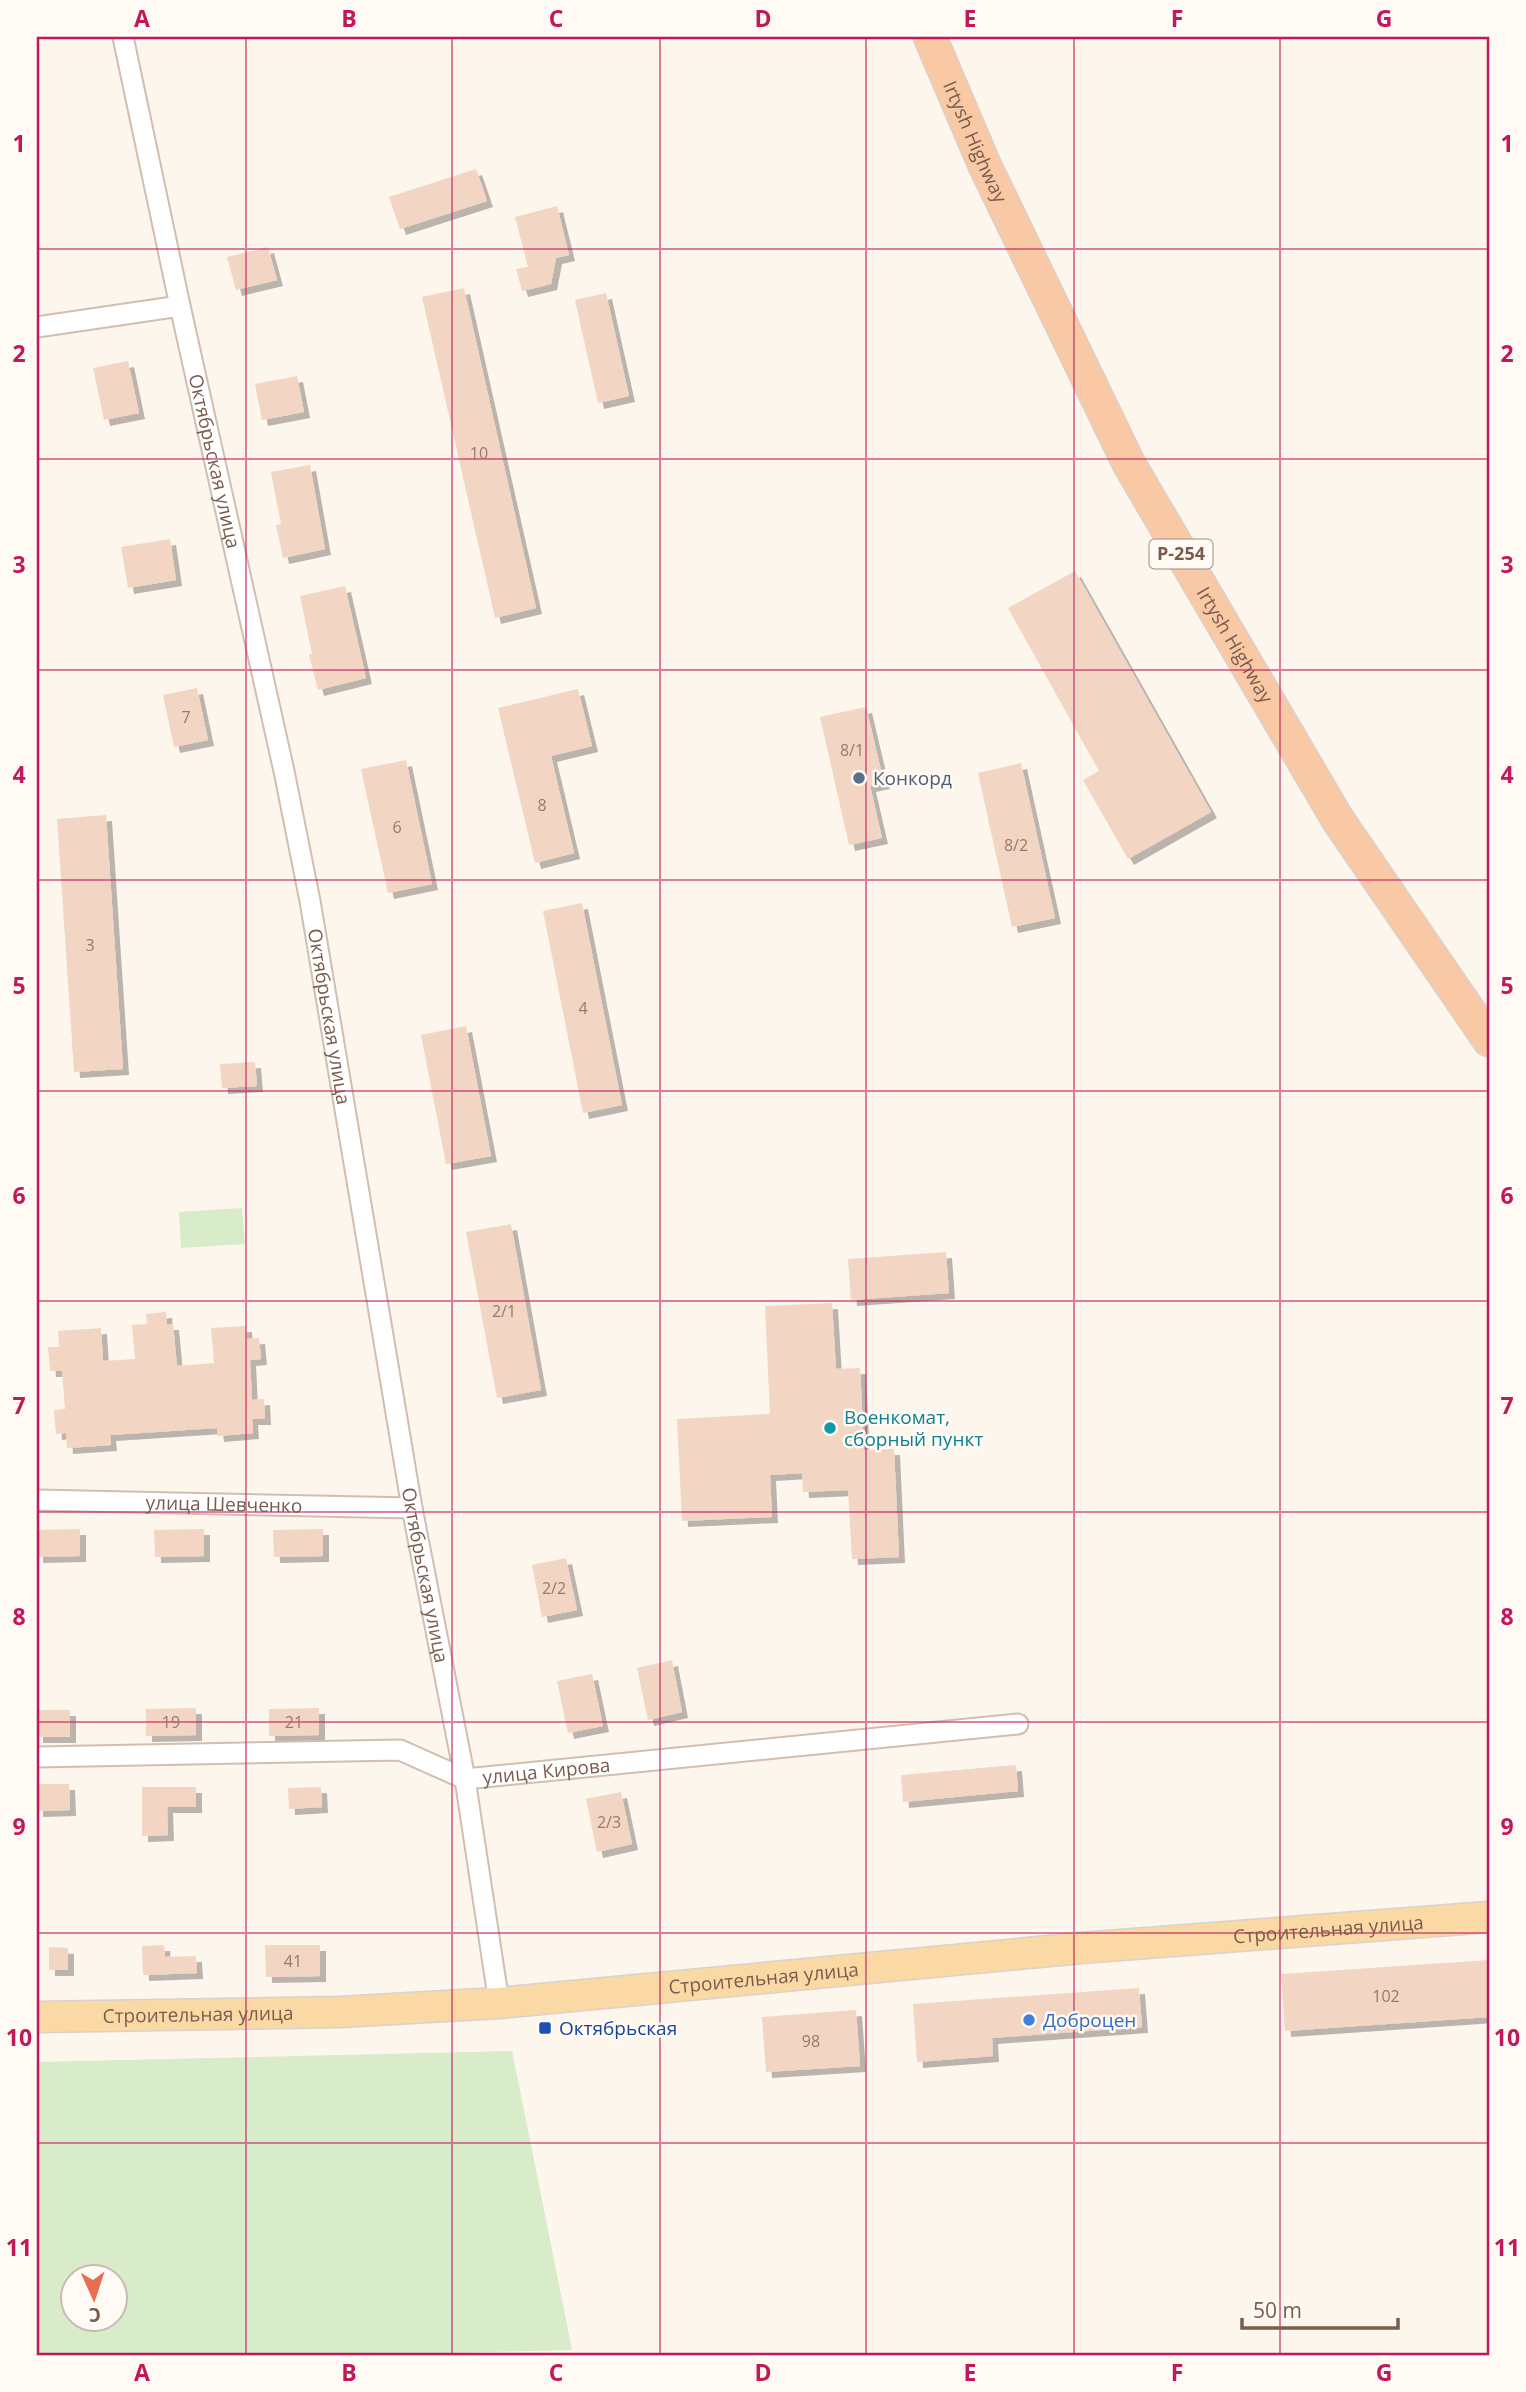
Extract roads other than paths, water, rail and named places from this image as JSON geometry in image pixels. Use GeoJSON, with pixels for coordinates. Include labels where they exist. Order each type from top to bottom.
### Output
{"type":"FeatureCollection","features":[{"type":"Feature","properties":{"kind":"highway","name":"Irtysh Highway"},"geometry":{"type":"LineString","coordinates":[[930,37],[985,166],[1129,464],[1338,820],[1489,1040]]}},
{"type":"Feature","properties":{"kind":"main road","name":"Строительная улица"},"geometry":{"type":"LineString","coordinates":[[37,2017],[340,2012],[499,2003],[1081,1948],[1489,1917]]}},
{"type":"Feature","properties":{"kind":"street","name":"Октябрьская улица"},"geometry":{"type":"LineString","coordinates":[[123,37],[310,901],[412,1508],[465,1779],[499,2003]]}},
{"type":"Feature","properties":{"kind":"street"},"geometry":{"type":"LineString","coordinates":[[37,327],[180,306]]}},
{"type":"Feature","properties":{"kind":"street","name":"улица Шевченко"},"geometry":{"type":"LineString","coordinates":[[37,1500],[412,1508]]}},
{"type":"Feature","properties":{"kind":"street","name":"улица Кирова"},"geometry":{"type":"LineString","coordinates":[[37,1757],[400,1750],[465,1779],[1018,1724]]}},
{"type":"Feature","properties":{"kind":"place","name":"Конкорд"},"geometry":{"type":"Point","coordinates":[859,778]}},
{"type":"Feature","properties":{"kind":"place","name":"Военкомат, сборный пункт"},"geometry":{"type":"Point","coordinates":[830,1428]}},
{"type":"Feature","properties":{"kind":"place","name":"Доброцен"},"geometry":{"type":"Point","coordinates":[1029,2020]}},
{"type":"Feature","properties":{"kind":"place","name":"Октябрьская"},"geometry":{"type":"Point","coordinates":[545,2028]}}]}
